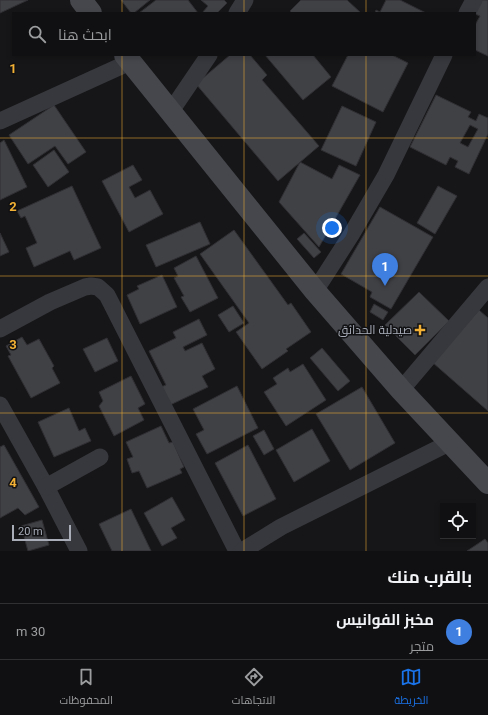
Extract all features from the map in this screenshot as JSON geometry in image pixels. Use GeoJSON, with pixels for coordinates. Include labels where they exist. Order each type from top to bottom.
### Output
{"type":"FeatureCollection","features":[{"type":"Feature","properties":{"kind":"main road"},"geometry":{"type":"LineString","coordinates":[[80,0],[90,12]]}},
{"type":"Feature","properties":{"kind":"main road"},"geometry":{"type":"LineString","coordinates":[[128,59],[315,291],[401,390],[488,483]]}},
{"type":"Feature","properties":{"kind":"street"},"geometry":{"type":"LineString","coordinates":[[238,12],[245,0]]}},
{"type":"Feature","properties":{"kind":"street"},"geometry":{"type":"LineString","coordinates":[[468,12],[474,0]]}},
{"type":"Feature","properties":{"kind":"street"},"geometry":{"type":"LineString","coordinates":[[171,111],[207,56]]}},
{"type":"Feature","properties":{"kind":"street"},"geometry":{"type":"LineString","coordinates":[[315,291],[351,235],[386,175],[444,56]]}},
{"type":"Feature","properties":{"kind":"street"},"geometry":{"type":"LineString","coordinates":[[0,121],[128,59]]}},
{"type":"Feature","properties":{"kind":"street"},"geometry":{"type":"LineString","coordinates":[[0,329],[50,302],[85,287],[98,287],[107,295],[237,551]]}},
{"type":"Feature","properties":{"kind":"street"},"geometry":{"type":"LineString","coordinates":[[401,390],[488,287]]}},
{"type":"Feature","properties":{"kind":"street"},"geometry":{"type":"LineString","coordinates":[[0,405],[46,487],[79,551]]}},
{"type":"Feature","properties":{"kind":"street"},"geometry":{"type":"LineString","coordinates":[[242,551],[281,527],[451,442]]}},
{"type":"Feature","properties":{"kind":"street"},"geometry":{"type":"LineString","coordinates":[[46,487],[100,457]]}},
{"type":"Feature","properties":{"kind":"building"},"geometry":{"type":"Polygon","coordinates":[[[0,0],[28,0],[0,13],[0,0]]]}},
{"type":"Feature","properties":{"kind":"building"},"geometry":{"type":"Polygon","coordinates":[[[121,0],[150,0],[135,12],[130,12],[121,0]]]}},
{"type":"Feature","properties":{"kind":"building"},"geometry":{"type":"Polygon","coordinates":[[[156,0],[188,0],[197,12],[140,12],[156,0]]]}},
{"type":"Feature","properties":{"kind":"building"},"geometry":{"type":"Polygon","coordinates":[[[201,0],[224,0],[227,3],[218,12],[203,12],[208,6],[201,0]]]}},
{"type":"Feature","properties":{"kind":"building"},"geometry":{"type":"Polygon","coordinates":[[[301,0],[347,0],[360,12],[291,12],[290,11],[301,0]]]}},
{"type":"Feature","properties":{"kind":"building"},"geometry":{"type":"Polygon","coordinates":[[[386,0],[400,0],[424,12],[380,12],[386,0]]]}},
{"type":"Feature","properties":{"kind":"building"},"geometry":{"type":"Polygon","coordinates":[[[478,0],[488,0],[488,56],[476,50],[476,23],[480,16],[476,14],[478,0]]]}},
{"type":"Feature","properties":{"kind":"building"},"geometry":{"type":"Polygon","coordinates":[[[229,56],[251,56],[267,75],[262,80],[319,146],[278,181],[196,84],[229,56]]]}},
{"type":"Feature","properties":{"kind":"building"},"geometry":{"type":"Polygon","coordinates":[[[266,56],[314,56],[331,77],[303,100],[266,56]]]}},
{"type":"Feature","properties":{"kind":"building"},"geometry":{"type":"Polygon","coordinates":[[[347,56],[394,56],[408,63],[383,112],[332,86],[347,56]]]}},
{"type":"Feature","properties":{"kind":"building"},"geometry":{"type":"Polygon","coordinates":[[[436,95],[471,112],[468,117],[476,121],[479,114],[488,118],[488,134],[469,174],[455,167],[458,161],[450,157],[446,165],[410,147],[436,95]],[[470,125],[460,143],[468,147],[478,129],[470,125]]]}},
{"type":"Feature","properties":{"kind":"building"},"geometry":{"type":"Polygon","coordinates":[[[54,105],[86,152],[68,164],[55,146],[28,164],[9,135],[54,105]]]}},
{"type":"Feature","properties":{"kind":"building"},"geometry":{"type":"Polygon","coordinates":[[[342,106],[376,122],[356,166],[321,150],[342,106]]]}},
{"type":"Feature","properties":{"kind":"building"},"geometry":{"type":"Polygon","coordinates":[[[4,140],[27,187],[0,200],[0,143],[4,140]]]}},
{"type":"Feature","properties":{"kind":"building"},"geometry":{"type":"Polygon","coordinates":[[[54,150],[69,172],[48,187],[33,165],[54,150]]]}},
{"type":"Feature","properties":{"kind":"building"},"geometry":{"type":"Polygon","coordinates":[[[300,162],[332,179],[339,165],[360,175],[319,247],[279,202],[300,162]]]}},
{"type":"Feature","properties":{"kind":"building"},"geometry":{"type":"Polygon","coordinates":[[[133,165],[142,180],[129,187],[135,198],[150,190],[163,214],[129,232],[102,181],[133,165]]]}},
{"type":"Feature","properties":{"kind":"building"},"geometry":{"type":"Polygon","coordinates":[[[72,186],[101,248],[74,260],[70,251],[34,267],[26,248],[37,243],[25,216],[21,218],[17,211],[72,186]]]}},
{"type":"Feature","properties":{"kind":"building"},"geometry":{"type":"Polygon","coordinates":[[[438,186],[457,196],[435,234],[417,223],[438,186]]]}},
{"type":"Feature","properties":{"kind":"building"},"geometry":{"type":"Polygon","coordinates":[[[380,207],[433,237],[391,309],[370,297],[372,292],[341,274],[380,207]]]}},
{"type":"Feature","properties":{"kind":"building"},"geometry":{"type":"Polygon","coordinates":[[[200,222],[210,244],[156,267],[146,245],[200,222]]]}},
{"type":"Feature","properties":{"kind":"building"},"geometry":{"type":"Polygon","coordinates":[[[234,230],[288,305],[291,303],[311,332],[286,349],[288,351],[262,369],[236,332],[249,323],[200,254],[234,230]]]}},
{"type":"Feature","properties":{"kind":"building"},"geometry":{"type":"Polygon","coordinates":[[[0,233],[9,252],[0,256],[0,233]]]}},
{"type":"Feature","properties":{"kind":"building"},"geometry":{"type":"Polygon","coordinates":[[[304,233],[321,252],[314,258],[297,239],[304,233]]]}},
{"type":"Feature","properties":{"kind":"building"},"geometry":{"type":"Polygon","coordinates":[[[196,256],[218,298],[190,312],[181,297],[184,296],[174,278],[178,276],[174,268],[196,256]]]}},
{"type":"Feature","properties":{"kind":"building"},"geometry":{"type":"Polygon","coordinates":[[[162,275],[177,307],[140,324],[127,295],[139,289],[137,286],[162,275]]]}},
{"type":"Feature","properties":{"kind":"building"},"geometry":{"type":"Polygon","coordinates":[[[419,292],[449,321],[415,355],[385,325],[419,292]]]}},
{"type":"Feature","properties":{"kind":"building"},"geometry":{"type":"Polygon","coordinates":[[[374,304],[388,312],[383,320],[370,312],[374,304]]]}},
{"type":"Feature","properties":{"kind":"building"},"geometry":{"type":"Polygon","coordinates":[[[233,306],[244,323],[229,332],[218,315],[233,306]]]}},
{"type":"Feature","properties":{"kind":"building"},"geometry":{"type":"Polygon","coordinates":[[[479,310],[488,318],[488,411],[432,362],[479,310]]]}},
{"type":"Feature","properties":{"kind":"building"},"geometry":{"type":"Polygon","coordinates":[[[199,319],[207,335],[183,347],[185,351],[202,343],[215,369],[202,376],[208,387],[170,405],[161,387],[166,385],[149,351],[176,338],[173,332],[199,319]]]}},
{"type":"Feature","properties":{"kind":"building"},"geometry":{"type":"Polygon","coordinates":[[[22,337],[27,345],[39,339],[54,366],[52,368],[60,383],[31,398],[8,356],[11,355],[6,346],[22,337]]]}},
{"type":"Feature","properties":{"kind":"building"},"geometry":{"type":"Polygon","coordinates":[[[107,338],[118,361],[95,372],[83,349],[107,338]]]}},
{"type":"Feature","properties":{"kind":"building"},"geometry":{"type":"Polygon","coordinates":[[[322,348],[350,381],[338,391],[310,358],[322,348]]]}},
{"type":"Feature","properties":{"kind":"building"},"geometry":{"type":"Polygon","coordinates":[[[303,364],[326,400],[286,426],[264,392],[277,384],[273,378],[288,368],[290,372],[303,364]]]}},
{"type":"Feature","properties":{"kind":"building"},"geometry":{"type":"Polygon","coordinates":[[[131,376],[145,404],[138,408],[144,420],[114,436],[99,406],[103,401],[99,392],[131,376]]]}},
{"type":"Feature","properties":{"kind":"building"},"geometry":{"type":"Polygon","coordinates":[[[237,386],[258,428],[207,454],[196,434],[204,430],[193,409],[237,386]]]}},
{"type":"Feature","properties":{"kind":"building"},"geometry":{"type":"Polygon","coordinates":[[[362,387],[395,443],[350,470],[316,414],[362,387]]]}},
{"type":"Feature","properties":{"kind":"building"},"geometry":{"type":"Polygon","coordinates":[[[69,408],[79,431],[85,428],[91,441],[54,457],[38,422],[69,408]]]}},
{"type":"Feature","properties":{"kind":"building"},"geometry":{"type":"Polygon","coordinates":[[[161,426],[169,443],[173,442],[184,467],[180,469],[182,473],[147,488],[139,471],[132,473],[127,459],[133,457],[126,442],[161,426]]]}},
{"type":"Feature","properties":{"kind":"building"},"geometry":{"type":"Polygon","coordinates":[[[312,429],[330,461],[294,482],[276,450],[312,429]]]}},
{"type":"Feature","properties":{"kind":"building"},"geometry":{"type":"Polygon","coordinates":[[[264,430],[274,449],[264,455],[253,436],[264,430]]]}},
{"type":"Feature","properties":{"kind":"building"},"geometry":{"type":"Polygon","coordinates":[[[4,445],[39,507],[25,515],[18,508],[0,518],[0,447],[4,445]]]}},
{"type":"Feature","properties":{"kind":"building"},"geometry":{"type":"Polygon","coordinates":[[[248,445],[276,499],[243,516],[215,463],[248,445]]]}},
{"type":"Feature","properties":{"kind":"building"},"geometry":{"type":"Polygon","coordinates":[[[172,497],[185,520],[171,528],[177,538],[162,546],[144,513],[172,497]]]}},
{"type":"Feature","properties":{"kind":"building"},"geometry":{"type":"Polygon","coordinates":[[[131,509],[151,551],[112,551],[99,524],[131,509]]]}},
{"type":"Feature","properties":{"kind":"building"},"geometry":{"type":"Polygon","coordinates":[[[42,520],[49,545],[28,551],[21,526],[42,520]]]}},
{"type":"Feature","properties":{"kind":"building"},"geometry":{"type":"Polygon","coordinates":[[[485,539],[488,543],[488,551],[467,551],[485,539]]]}},
{"type":"Feature","properties":{"kind":"place","name":"مخبز الفوانيس"},"geometry":{"type":"Point","coordinates":[385,286]}},
{"type":"Feature","properties":{"kind":"place","name":"صيدلية الحدائق"},"geometry":{"type":"Point","coordinates":[420,330]}}]}
